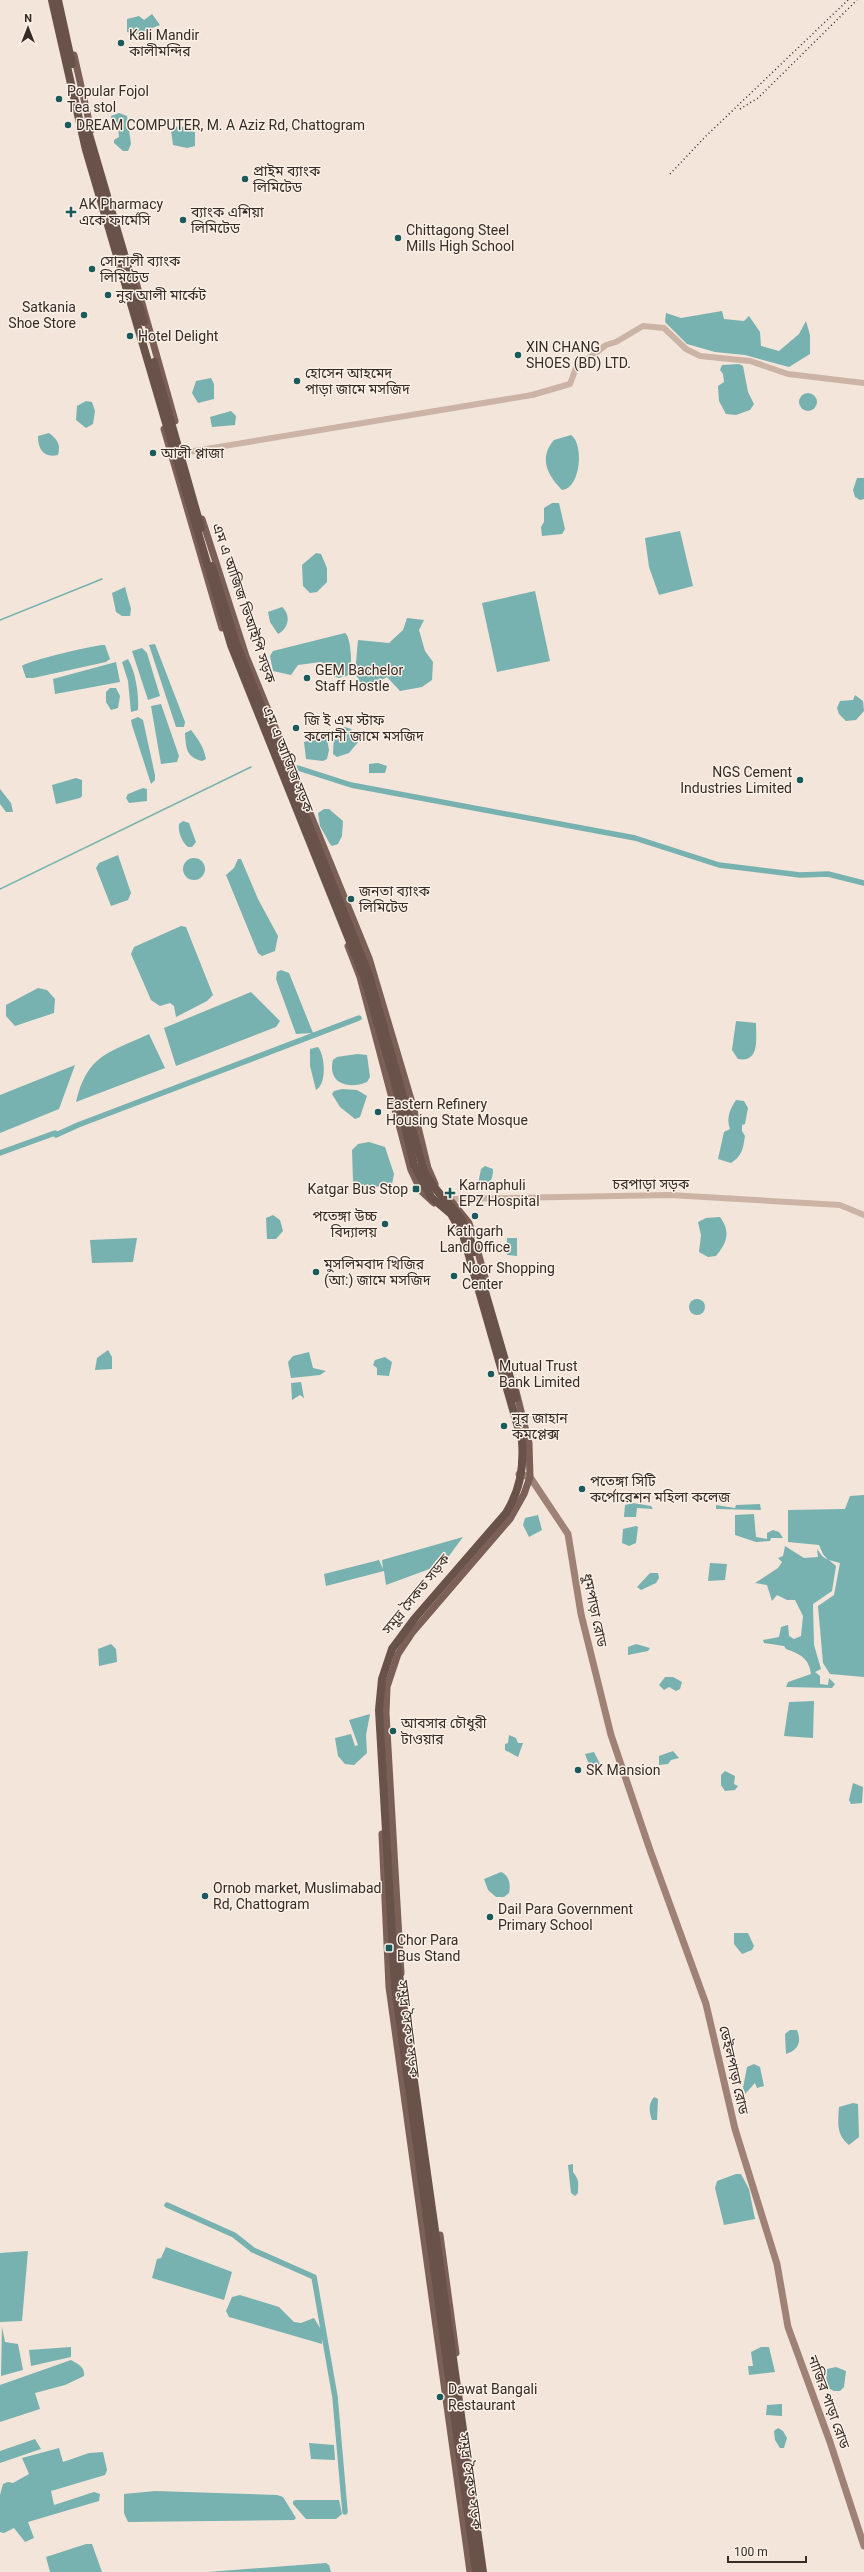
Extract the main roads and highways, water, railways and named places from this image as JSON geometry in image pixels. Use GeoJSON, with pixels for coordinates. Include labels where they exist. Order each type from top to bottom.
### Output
{"type":"FeatureCollection","features":[{"type":"Feature","properties":{"kind":"highway"},"geometry":{"type":"LineString","coordinates":[[52,0],[86,150],[231,645],[364,977],[397,1090],[414,1165],[431,1196],[451,1214],[464,1235],[522,1441],[524,1475],[506,1513],[415,1618],[392,1649],[382,1679],[379,1710],[395,1987],[476,2572]]}},
{"type":"Feature","properties":{"kind":"highway"},"geometry":{"type":"LineString","coordinates":[[58,0],[92,149],[236,643],[369,975],[424,1171],[430,1184],[461,1219],[469,1234],[520,1414],[526,1443],[527,1470],[516,1504],[413,1627],[397,1650],[390,1665],[384,1694],[396,1939],[401,1991],[483,2572]]}},
{"type":"Feature","properties":{"kind":"main road","name":"এম এ আজিজ সড়ক"},"geometry":{"type":"LineString","coordinates":[[48,0],[81,142],[133,314],[171,455],[228,646],[360,977],[410,1170],[428,1199]]}},
{"type":"Feature","properties":{"kind":"main road","name":"এম এ আজিজ ভিআইপি সড়ক"},"geometry":{"type":"LineString","coordinates":[[61,0],[94,141],[144,306],[183,452],[246,656],[369,958],[412,1106],[428,1168],[433,1181],[469,1223],[475,1242],[525,1423],[529,1443],[518,1507],[498,1533]]}},
{"type":"Feature","properties":{"kind":"main road","name":"এম এ আজিজ ভিআইপি সড়ক"},"geometry":{"type":"LineString","coordinates":[[428,1199],[436,1204],[454,1224],[469,1262],[518,1439],[524,1475],[507,1505],[492,1524]]}},
{"type":"Feature","properties":{"kind":"main road","name":"ধুমপাড়া রোড"},"geometry":{"type":"LineString","coordinates":[[524,1475],[568,1534],[581,1614],[611,1735],[662,1883]]}},
{"type":"Feature","properties":{"kind":"main road","name":"সমুদ্র সৈকত সড়ক"},"geometry":{"type":"LineString","coordinates":[[470,2572],[389,1987],[376,1709],[379,1678],[389,1650],[408,1622],[492,1524]]}},
{"type":"Feature","properties":{"kind":"main road","name":"সমুদ্র সৈকত সড়ক"},"geometry":{"type":"LineString","coordinates":[[486,2572],[447,2282],[409,2040],[398,1928],[386,1714],[387,1687],[398,1654],[412,1633],[498,1533]]}},
{"type":"Feature","properties":{"kind":"main road","name":"ডেইলপাড়া রোড"},"geometry":{"type":"LineString","coordinates":[[662,1883],[706,2004],[735,2129],[777,2264]]}},
{"type":"Feature","properties":{"kind":"main road","name":"নাজির পাড়া রোড"},"geometry":{"type":"LineString","coordinates":[[777,2264],[788,2327],[832,2449],[864,2546]]}},
{"type":"Feature","properties":{"kind":"water"},"geometry":{"type":"Polygon","coordinates":[[[152,14],[160,25],[136,34],[127,32],[127,19],[139,16],[144,20],[152,14]]]}},
{"type":"Feature","properties":{"kind":"water"},"geometry":{"type":"Polygon","coordinates":[[[119,113],[127,116],[131,144],[128,151],[123,151],[114,143],[114,140],[119,137],[118,128],[111,126],[111,116],[119,113]]]}},
{"type":"Feature","properties":{"kind":"water"},"geometry":{"type":"Polygon","coordinates":[[[181,126],[195,132],[195,146],[187,148],[173,145],[171,130],[174,127],[181,126]]]}},
{"type":"Feature","properties":{"kind":"water"},"geometry":{"type":"Polygon","coordinates":[[[722,311],[724,319],[744,321],[749,316],[760,332],[761,346],[779,351],[799,334],[806,321],[810,335],[810,354],[789,367],[745,355],[715,352],[687,344],[665,322],[666,313],[681,318],[722,311]]]}},
{"type":"Feature","properties":{"kind":"water"},"geometry":{"type":"Polygon","coordinates":[[[739,364],[743,366],[748,392],[754,404],[750,410],[736,415],[726,414],[719,401],[718,386],[724,382],[723,374],[720,370],[722,365],[739,364]]]}},
{"type":"Feature","properties":{"kind":"water"},"geometry":{"type":"Polygon","coordinates":[[[211,378],[214,384],[214,399],[198,403],[192,393],[196,381],[211,378]]]}},
{"type":"Feature","properties":{"kind":"water"},"geometry":{"type":"Polygon","coordinates":[[[808,393],[814,396],[817,402],[814,408],[808,411],[802,408],[799,402],[802,396],[808,393]]]}},
{"type":"Feature","properties":{"kind":"water"},"geometry":{"type":"Polygon","coordinates":[[[86,401],[92,402],[95,411],[93,424],[86,428],[76,420],[77,406],[86,401]]]}},
{"type":"Feature","properties":{"kind":"water"},"geometry":{"type":"Polygon","coordinates":[[[231,411],[236,416],[235,425],[212,427],[210,417],[231,411]]]}},
{"type":"Feature","properties":{"kind":"water"},"geometry":{"type":"Polygon","coordinates":[[[49,433],[58,442],[58,455],[53,456],[46,454],[39,445],[38,436],[49,433]]]}},
{"type":"Feature","properties":{"kind":"water"},"geometry":{"type":"Polygon","coordinates":[[[571,435],[578,447],[579,456],[577,474],[573,482],[562,490],[549,473],[546,460],[547,453],[554,440],[571,435]]]}},
{"type":"Feature","properties":{"kind":"water"},"geometry":{"type":"Polygon","coordinates":[[[857,478],[864,478],[864,499],[860,500],[855,497],[853,490],[857,478]]]}},
{"type":"Feature","properties":{"kind":"water"},"geometry":{"type":"Polygon","coordinates":[[[552,503],[559,503],[565,529],[562,534],[542,536],[541,527],[544,522],[544,508],[552,503]]]}},
{"type":"Feature","properties":{"kind":"water"},"geometry":{"type":"Polygon","coordinates":[[[680,531],[693,586],[659,595],[649,567],[645,538],[680,531]]]}},
{"type":"Feature","properties":{"kind":"water"},"geometry":{"type":"Polygon","coordinates":[[[316,553],[321,554],[327,568],[327,582],[317,592],[310,593],[303,586],[302,565],[316,553]]]}},
{"type":"Feature","properties":{"kind":"water"},"geometry":{"type":"Polygon","coordinates":[[[125,587],[131,609],[130,616],[122,616],[116,612],[112,593],[125,587]]]}},
{"type":"Feature","properties":{"kind":"water"},"geometry":{"type":"Polygon","coordinates":[[[535,591],[550,661],[497,672],[482,603],[535,591]]]}},
{"type":"Feature","properties":{"kind":"water"},"geometry":{"type":"Polygon","coordinates":[[[282,607],[287,614],[288,621],[285,628],[278,634],[270,622],[268,612],[282,607]]]}},
{"type":"Feature","properties":{"kind":"water"},"geometry":{"type":"Polygon","coordinates":[[[407,618],[424,620],[419,630],[425,651],[433,662],[432,680],[422,687],[400,691],[387,677],[364,689],[355,673],[358,640],[389,643],[403,630],[407,618]]]}},
{"type":"Feature","properties":{"kind":"water"},"geometry":{"type":"Polygon","coordinates":[[[345,633],[349,640],[351,653],[349,675],[339,678],[333,676],[326,664],[321,662],[298,665],[291,675],[273,671],[270,656],[273,651],[345,633]]]}},
{"type":"Feature","properties":{"kind":"water"},"geometry":{"type":"Polygon","coordinates":[[[155,644],[185,722],[184,727],[176,727],[149,645],[155,644]]]}},
{"type":"Feature","properties":{"kind":"water"},"geometry":{"type":"Polygon","coordinates":[[[105,645],[110,659],[106,662],[33,678],[26,678],[22,666],[26,664],[60,654],[105,645]]]}},
{"type":"Feature","properties":{"kind":"water"},"geometry":{"type":"Polygon","coordinates":[[[142,648],[147,653],[160,696],[148,700],[132,651],[142,648]]]}},
{"type":"Feature","properties":{"kind":"water"},"geometry":{"type":"Polygon","coordinates":[[[128,659],[135,677],[138,698],[138,710],[131,712],[128,681],[122,662],[128,659]]]}},
{"type":"Feature","properties":{"kind":"water"},"geometry":{"type":"Polygon","coordinates":[[[116,662],[120,682],[55,694],[53,679],[116,662]]]}},
{"type":"Feature","properties":{"kind":"water"},"geometry":{"type":"Polygon","coordinates":[[[110,688],[116,688],[120,696],[118,708],[111,710],[106,702],[106,692],[110,688]]]}},
{"type":"Feature","properties":{"kind":"water"},"geometry":{"type":"Polygon","coordinates":[[[855,695],[863,701],[864,711],[856,720],[846,721],[839,714],[837,708],[840,701],[853,700],[855,695]]]}},
{"type":"Feature","properties":{"kind":"water"},"geometry":{"type":"Polygon","coordinates":[[[161,704],[179,756],[177,762],[161,764],[151,706],[161,704]]]}},
{"type":"Feature","properties":{"kind":"water"},"geometry":{"type":"Polygon","coordinates":[[[138,717],[143,720],[155,775],[155,780],[151,784],[131,720],[138,717]]]}},
{"type":"Feature","properties":{"kind":"water"},"geometry":{"type":"Polygon","coordinates":[[[345,727],[351,729],[359,741],[349,753],[337,757],[333,754],[334,733],[337,729],[345,727]]]}},
{"type":"Feature","properties":{"kind":"water"},"geometry":{"type":"Polygon","coordinates":[[[191,730],[204,751],[206,759],[202,761],[193,757],[188,751],[185,733],[191,730]]]}},
{"type":"Feature","properties":{"kind":"water"},"geometry":{"type":"Polygon","coordinates":[[[319,737],[327,739],[329,750],[327,759],[323,761],[306,759],[304,742],[317,739],[319,737]]]}},
{"type":"Feature","properties":{"kind":"water"},"geometry":{"type":"Polygon","coordinates":[[[378,763],[387,766],[385,773],[369,773],[369,764],[378,763]]]}},
{"type":"Feature","properties":{"kind":"water"},"geometry":{"type":"Polygon","coordinates":[[[76,778],[82,780],[82,796],[80,798],[56,804],[52,785],[76,778]]]}},
{"type":"Feature","properties":{"kind":"water"},"geometry":{"type":"Polygon","coordinates":[[[143,788],[147,789],[147,801],[129,803],[126,798],[128,794],[143,788]]]}},
{"type":"Feature","properties":{"kind":"water"},"geometry":{"type":"Polygon","coordinates":[[[0,789],[11,803],[13,812],[6,812],[0,804],[0,789]]]}},
{"type":"Feature","properties":{"kind":"water"},"geometry":{"type":"Polygon","coordinates":[[[324,809],[329,809],[343,821],[342,836],[338,844],[332,846],[320,826],[318,813],[324,809]]]}},
{"type":"Feature","properties":{"kind":"water"},"geometry":{"type":"Polygon","coordinates":[[[183,821],[189,823],[196,842],[192,847],[188,847],[181,837],[179,824],[183,821]]]}},
{"type":"Feature","properties":{"kind":"water"},"geometry":{"type":"Polygon","coordinates":[[[118,855],[131,893],[128,900],[111,906],[96,868],[99,863],[118,855]]]}},
{"type":"Feature","properties":{"kind":"water"},"geometry":{"type":"Polygon","coordinates":[[[194,858],[202,861],[205,869],[202,877],[194,880],[186,877],[183,869],[186,861],[194,858]]]}},
{"type":"Feature","properties":{"kind":"water"},"geometry":{"type":"Polygon","coordinates":[[[238,859],[241,859],[258,899],[278,936],[275,951],[262,956],[258,953],[226,875],[234,868],[238,859]]]}},
{"type":"Feature","properties":{"kind":"water"},"geometry":{"type":"Polygon","coordinates":[[[181,926],[186,927],[213,995],[207,1001],[176,1017],[174,1006],[170,1003],[160,1006],[151,1000],[131,954],[134,947],[181,926]]]}},
{"type":"Feature","properties":{"kind":"water"},"geometry":{"type":"Polygon","coordinates":[[[281,970],[289,973],[313,1033],[296,1034],[276,979],[277,972],[281,970]]]}},
{"type":"Feature","properties":{"kind":"water"},"geometry":{"type":"Polygon","coordinates":[[[38,988],[47,990],[55,999],[54,1013],[15,1026],[6,1016],[6,1005],[38,988]]]}},
{"type":"Feature","properties":{"kind":"water"},"geometry":{"type":"Polygon","coordinates":[[[251,992],[280,1021],[276,1027],[176,1066],[164,1028],[251,992]]]}},
{"type":"Feature","properties":{"kind":"water"},"geometry":{"type":"Polygon","coordinates":[[[736,1021],[756,1023],[755,1048],[753,1054],[745,1059],[738,1059],[732,1050],[736,1021]]]}},
{"type":"Feature","properties":{"kind":"water"},"geometry":{"type":"Polygon","coordinates":[[[149,1034],[165,1068],[76,1102],[86,1074],[93,1065],[111,1051],[149,1034]]]}},
{"type":"Feature","properties":{"kind":"water"},"geometry":{"type":"Polygon","coordinates":[[[318,1047],[322,1056],[324,1069],[322,1082],[320,1087],[316,1090],[310,1066],[310,1049],[318,1047]]]}},
{"type":"Feature","properties":{"kind":"water"},"geometry":{"type":"Polygon","coordinates":[[[357,1054],[367,1055],[370,1077],[367,1082],[360,1084],[346,1085],[341,1083],[333,1074],[333,1060],[337,1057],[357,1054]]]}},
{"type":"Feature","properties":{"kind":"water"},"geometry":{"type":"Polygon","coordinates":[[[75,1065],[59,1109],[0,1133],[0,1095],[75,1065]]]}},
{"type":"Feature","properties":{"kind":"water"},"geometry":{"type":"Polygon","coordinates":[[[342,1089],[357,1090],[367,1096],[360,1117],[355,1119],[340,1107],[332,1094],[334,1091],[342,1089]]]}},
{"type":"Feature","properties":{"kind":"water"},"geometry":{"type":"Polygon","coordinates":[[[736,1100],[744,1101],[748,1108],[745,1124],[742,1125],[742,1131],[745,1136],[743,1148],[738,1158],[731,1163],[718,1159],[724,1132],[730,1129],[728,1121],[729,1114],[736,1100]]]}},
{"type":"Feature","properties":{"kind":"water"},"geometry":{"type":"Polygon","coordinates":[[[369,1142],[385,1147],[394,1174],[392,1184],[372,1187],[353,1182],[352,1150],[358,1144],[369,1142]]]}},
{"type":"Feature","properties":{"kind":"water"},"geometry":{"type":"Polygon","coordinates":[[[485,1166],[493,1169],[492,1179],[481,1188],[478,1184],[481,1169],[485,1166]]]}},
{"type":"Feature","properties":{"kind":"water"},"geometry":{"type":"Polygon","coordinates":[[[273,1215],[280,1220],[283,1231],[276,1239],[267,1239],[266,1218],[273,1215]]]}},
{"type":"Feature","properties":{"kind":"water"},"geometry":{"type":"Polygon","coordinates":[[[720,1217],[726,1228],[725,1242],[716,1256],[708,1257],[699,1252],[701,1235],[698,1222],[706,1218],[720,1217]]]}},
{"type":"Feature","properties":{"kind":"water"},"geometry":{"type":"Polygon","coordinates":[[[137,1238],[133,1262],[92,1263],[90,1240],[137,1238]]]}},
{"type":"Feature","properties":{"kind":"water"},"geometry":{"type":"Polygon","coordinates":[[[507,1238],[517,1238],[517,1256],[507,1255],[507,1238]]]}},
{"type":"Feature","properties":{"kind":"water"},"geometry":{"type":"Polygon","coordinates":[[[697,1299],[704,1304],[705,1307],[700,1314],[697,1315],[690,1310],[689,1307],[694,1300],[697,1299]]]}},
{"type":"Feature","properties":{"kind":"water"},"geometry":{"type":"Polygon","coordinates":[[[108,1350],[112,1357],[112,1369],[95,1370],[97,1358],[108,1350]]]}},
{"type":"Feature","properties":{"kind":"water"},"geometry":{"type":"Polygon","coordinates":[[[309,1352],[313,1368],[326,1371],[320,1375],[291,1378],[288,1362],[293,1356],[309,1352]]]}},
{"type":"Feature","properties":{"kind":"water"},"geometry":{"type":"Polygon","coordinates":[[[385,1357],[392,1362],[389,1376],[377,1375],[377,1368],[373,1365],[375,1360],[385,1357]]]}},
{"type":"Feature","properties":{"kind":"water"},"geometry":{"type":"Polygon","coordinates":[[[301,1382],[304,1398],[300,1395],[292,1400],[291,1383],[301,1382]]]}},
{"type":"Feature","properties":{"kind":"water"},"geometry":{"type":"Polygon","coordinates":[[[864,1495],[864,1677],[830,1674],[823,1663],[818,1606],[834,1595],[840,1563],[829,1560],[836,1566],[832,1591],[813,1604],[814,1645],[821,1669],[815,1672],[820,1676],[820,1684],[828,1685],[829,1678],[835,1684],[832,1688],[786,1687],[788,1682],[811,1674],[808,1664],[803,1657],[786,1649],[784,1646],[764,1643],[763,1640],[779,1637],[781,1627],[788,1625],[789,1636],[794,1639],[801,1636],[803,1616],[795,1600],[787,1600],[777,1595],[772,1601],[767,1585],[755,1583],[778,1568],[782,1562],[778,1558],[783,1556],[785,1546],[804,1558],[818,1557],[817,1549],[822,1556],[828,1560],[823,1554],[819,1545],[788,1542],[788,1510],[845,1509],[850,1496],[864,1495]]]}},
{"type":"Feature","properties":{"kind":"water"},"geometry":{"type":"Polygon","coordinates":[[[633,1503],[651,1506],[653,1509],[637,1508],[636,1517],[624,1517],[625,1505],[633,1503]]]}},
{"type":"Feature","properties":{"kind":"water"},"geometry":{"type":"Polygon","coordinates":[[[760,1504],[761,1510],[716,1509],[716,1505],[735,1508],[736,1505],[760,1504]]]}},
{"type":"Feature","properties":{"kind":"water"},"geometry":{"type":"Polygon","coordinates":[[[754,1514],[756,1537],[767,1539],[767,1533],[773,1530],[779,1532],[783,1538],[771,1538],[770,1541],[756,1542],[735,1535],[735,1515],[754,1514]]]}},
{"type":"Feature","properties":{"kind":"water"},"geometry":{"type":"Polygon","coordinates":[[[538,1515],[542,1530],[529,1537],[523,1525],[525,1518],[538,1515]]]}},
{"type":"Feature","properties":{"kind":"water"},"geometry":{"type":"Polygon","coordinates":[[[636,1526],[638,1527],[636,1543],[629,1546],[622,1543],[623,1529],[636,1526]]]}},
{"type":"Feature","properties":{"kind":"water"},"geometry":{"type":"Polygon","coordinates":[[[463,1537],[443,1564],[386,1585],[384,1571],[326,1586],[324,1574],[379,1560],[383,1569],[382,1560],[463,1537]]]}},
{"type":"Feature","properties":{"kind":"water"},"geometry":{"type":"Polygon","coordinates":[[[710,1563],[727,1564],[725,1580],[708,1581],[710,1563]]]}},
{"type":"Feature","properties":{"kind":"water"},"geometry":{"type":"Polygon","coordinates":[[[650,1573],[658,1573],[659,1578],[656,1583],[641,1590],[637,1587],[650,1573]]]}},
{"type":"Feature","properties":{"kind":"water"},"geometry":{"type":"Polygon","coordinates":[[[111,1644],[116,1649],[117,1662],[99,1666],[98,1649],[111,1644]]]}},
{"type":"Feature","properties":{"kind":"water"},"geometry":{"type":"Polygon","coordinates":[[[636,1644],[650,1648],[648,1651],[628,1655],[628,1647],[636,1644]]]}},
{"type":"Feature","properties":{"kind":"water"},"geometry":{"type":"Polygon","coordinates":[[[665,1677],[673,1677],[682,1682],[680,1689],[676,1691],[669,1687],[664,1690],[659,1685],[665,1677]]]}},
{"type":"Feature","properties":{"kind":"water"},"geometry":{"type":"Polygon","coordinates":[[[814,1701],[813,1738],[784,1736],[789,1702],[814,1701]]]}},
{"type":"Feature","properties":{"kind":"water"},"geometry":{"type":"Polygon","coordinates":[[[370,1714],[366,1735],[367,1753],[354,1765],[345,1764],[338,1756],[335,1738],[351,1734],[355,1746],[358,1745],[349,1720],[370,1714]]]}},
{"type":"Feature","properties":{"kind":"water"},"geometry":{"type":"Polygon","coordinates":[[[509,1735],[516,1738],[518,1743],[523,1743],[518,1757],[505,1750],[505,1744],[508,1743],[509,1735]]]}},
{"type":"Feature","properties":{"kind":"water"},"geometry":{"type":"Polygon","coordinates":[[[673,1751],[679,1758],[671,1760],[668,1764],[659,1765],[659,1756],[673,1751]]]}},
{"type":"Feature","properties":{"kind":"water"},"geometry":{"type":"Polygon","coordinates":[[[594,1752],[600,1764],[597,1768],[591,1770],[585,1754],[594,1752]]]}},
{"type":"Feature","properties":{"kind":"water"},"geometry":{"type":"Polygon","coordinates":[[[725,1771],[735,1776],[734,1784],[738,1786],[735,1790],[725,1791],[721,1785],[721,1775],[725,1771]]]}},
{"type":"Feature","properties":{"kind":"water"},"geometry":{"type":"Polygon","coordinates":[[[853,1783],[863,1787],[862,1803],[851,1804],[849,1800],[853,1783]]]}},
{"type":"Feature","properties":{"kind":"water"},"geometry":{"type":"Polygon","coordinates":[[[501,1872],[506,1875],[509,1881],[509,1893],[504,1897],[496,1897],[488,1890],[484,1879],[501,1872]]]}},
{"type":"Feature","properties":{"kind":"water"},"geometry":{"type":"Polygon","coordinates":[[[734,1933],[748,1933],[754,1946],[752,1950],[742,1954],[734,1944],[734,1933]]]}},
{"type":"Feature","properties":{"kind":"water"},"geometry":{"type":"Polygon","coordinates":[[[790,2030],[797,2030],[799,2042],[796,2048],[786,2054],[785,2034],[790,2030]]]}},
{"type":"Feature","properties":{"kind":"water"},"geometry":{"type":"Polygon","coordinates":[[[754,2064],[760,2067],[764,2086],[757,2088],[755,2083],[745,2094],[743,2088],[747,2067],[754,2064]]]}},
{"type":"Feature","properties":{"kind":"water"},"geometry":{"type":"Polygon","coordinates":[[[654,2097],[658,2099],[657,2120],[652,2120],[650,2111],[650,2105],[654,2097]]]}},
{"type":"Feature","properties":{"kind":"water"},"geometry":{"type":"Polygon","coordinates":[[[853,2103],[858,2104],[859,2137],[849,2145],[840,2133],[838,2123],[839,2107],[853,2103]]]}},
{"type":"Feature","properties":{"kind":"water"},"geometry":{"type":"Polygon","coordinates":[[[573,2164],[573,2172],[578,2180],[578,2193],[575,2196],[571,2193],[568,2165],[573,2164]]]}},
{"type":"Feature","properties":{"kind":"water"},"geometry":{"type":"Polygon","coordinates":[[[736,2174],[741,2174],[749,2189],[755,2219],[724,2225],[715,2188],[717,2181],[736,2174]]]}},
{"type":"Feature","properties":{"kind":"water"},"geometry":{"type":"Polygon","coordinates":[[[166,2247],[232,2272],[224,2300],[152,2278],[157,2259],[161,2258],[166,2247]]]}},
{"type":"Feature","properties":{"kind":"water"},"geometry":{"type":"Polygon","coordinates":[[[28,2251],[22,2321],[0,2322],[0,2253],[28,2251]]]}},
{"type":"Feature","properties":{"kind":"water"},"geometry":{"type":"Polygon","coordinates":[[[240,2295],[279,2307],[294,2322],[301,2323],[314,2318],[322,2331],[322,2344],[229,2317],[226,2311],[232,2297],[240,2295]]]}},
{"type":"Feature","properties":{"kind":"water"},"geometry":{"type":"Polygon","coordinates":[[[2,2327],[5,2342],[18,2344],[23,2370],[1,2376],[2,2327]]]}},
{"type":"Feature","properties":{"kind":"water"},"geometry":{"type":"Polygon","coordinates":[[[71,2347],[71,2357],[31,2366],[29,2350],[71,2347]]]}},
{"type":"Feature","properties":{"kind":"water"},"geometry":{"type":"Polygon","coordinates":[[[761,2347],[769,2347],[775,2372],[749,2375],[748,2366],[753,2366],[751,2352],[761,2347]]]}},
{"type":"Feature","properties":{"kind":"water"},"geometry":{"type":"Polygon","coordinates":[[[71,2360],[82,2368],[84,2376],[65,2385],[35,2393],[40,2409],[0,2422],[0,2385],[71,2360]]]}},
{"type":"Feature","properties":{"kind":"water"},"geometry":{"type":"Polygon","coordinates":[[[836,2367],[846,2371],[844,2387],[840,2391],[834,2391],[826,2387],[827,2369],[836,2367]]]}},
{"type":"Feature","properties":{"kind":"water"},"geometry":{"type":"Polygon","coordinates":[[[782,2404],[782,2416],[766,2415],[767,2405],[782,2404]]]}},
{"type":"Feature","properties":{"kind":"water"},"geometry":{"type":"Polygon","coordinates":[[[778,2428],[783,2431],[787,2438],[784,2448],[780,2448],[775,2440],[774,2431],[778,2428]]]}},
{"type":"Feature","properties":{"kind":"water"},"geometry":{"type":"Polygon","coordinates":[[[35,2439],[41,2449],[0,2463],[0,2451],[35,2439]]]}},
{"type":"Feature","properties":{"kind":"water"},"geometry":{"type":"Polygon","coordinates":[[[309,2443],[334,2445],[335,2460],[311,2459],[309,2443]]]}},
{"type":"Feature","properties":{"kind":"water"},"geometry":{"type":"Polygon","coordinates":[[[59,2448],[63,2462],[89,2453],[103,2452],[107,2470],[105,2475],[51,2491],[54,2505],[94,2492],[100,2494],[99,2501],[28,2522],[34,2538],[25,2542],[14,2528],[4,2533],[0,2532],[0,2495],[3,2484],[8,2482],[13,2483],[29,2474],[22,2458],[59,2448]]]}},
{"type":"Feature","properties":{"kind":"water"},"geometry":{"type":"Polygon","coordinates":[[[155,2491],[277,2495],[283,2497],[296,2518],[294,2520],[128,2522],[124,2513],[124,2494],[155,2491]]]}},
{"type":"Feature","properties":{"kind":"water"},"geometry":{"type":"Polygon","coordinates":[[[339,2500],[342,2514],[336,2519],[306,2519],[293,2504],[293,2501],[339,2500]]]}},
{"type":"Feature","properties":{"kind":"water"},"geometry":{"type":"Polygon","coordinates":[[[86,2544],[92,2544],[102,2572],[50,2572],[46,2557],[86,2544]]]}},
{"type":"Feature","properties":{"kind":"water"},"geometry":{"type":"Polygon","coordinates":[[[326,2563],[329,2565],[331,2572],[208,2572],[326,2563]]]}},
{"type":"Feature","properties":{"kind":"waterway"},"geometry":{"type":"LineString","coordinates":[[0,620],[102,579]]}},
{"type":"Feature","properties":{"kind":"waterway"},"geometry":{"type":"LineString","coordinates":[[0,889],[251,767]]}},
{"type":"Feature","properties":{"kind":"waterway"},"geometry":{"type":"LineString","coordinates":[[298,768],[351,785],[635,838],[719,865],[800,875],[828,874],[864,883]]}},
{"type":"Feature","properties":{"kind":"waterway"},"geometry":{"type":"LineString","coordinates":[[0,1153],[55,1133],[56,1135],[78,1125],[359,1018]]}},
{"type":"Feature","properties":{"kind":"waterway"},"geometry":{"type":"LineString","coordinates":[[167,2205],[234,2235],[253,2250],[314,2277],[335,2397],[345,2512]]}},
{"type":"Feature","properties":{"kind":"railway"},"geometry":{"type":"LineString","coordinates":[[670,174],[706,136],[848,0]]}},
{"type":"Feature","properties":{"kind":"railway"},"geometry":{"type":"LineString","coordinates":[[740,109],[758,98],[857,0]]}},
{"type":"Feature","properties":{"kind":"place","name":"Kali Mandir কালীমন্দির"},"geometry":{"type":"Point","coordinates":[121,43]}},
{"type":"Feature","properties":{"kind":"place","name":"Popular Fojol Tea stol"},"geometry":{"type":"Point","coordinates":[59,99]}},
{"type":"Feature","properties":{"kind":"place","name":"DREAM COMPUTER, M. A Aziz Rd, Chattogram"},"geometry":{"type":"Point","coordinates":[68,125]}},
{"type":"Feature","properties":{"kind":"place","name":"প্রাইম ব্যাংক লিমিটেড"},"geometry":{"type":"Point","coordinates":[245,179]}},
{"type":"Feature","properties":{"kind":"place","name":"AK Pharmacy একে ফার্মেসি"},"geometry":{"type":"Point","coordinates":[71,212]}},
{"type":"Feature","properties":{"kind":"place","name":"ব্যাংক এশিয়া লিমিটেড"},"geometry":{"type":"Point","coordinates":[183,220]}},
{"type":"Feature","properties":{"kind":"place","name":"Chittagong Steel Mills High School"},"geometry":{"type":"Point","coordinates":[398,238]}},
{"type":"Feature","properties":{"kind":"place","name":"সোনালী ব্যাংক লিমিটেড"},"geometry":{"type":"Point","coordinates":[92,269]}},
{"type":"Feature","properties":{"kind":"place","name":"নুর আলী মার্কেট"},"geometry":{"type":"Point","coordinates":[108,295]}},
{"type":"Feature","properties":{"kind":"place","name":"Satkania Shoe Store"},"geometry":{"type":"Point","coordinates":[84,315]}},
{"type":"Feature","properties":{"kind":"place","name":"Hotel Delight"},"geometry":{"type":"Point","coordinates":[130,336]}},
{"type":"Feature","properties":{"kind":"place","name":"XIN CHANG SHOES (BD) LTD."},"geometry":{"type":"Point","coordinates":[518,355]}},
{"type":"Feature","properties":{"kind":"place","name":"হোসেন আহমেদ পাড়া জামে মসজিদ"},"geometry":{"type":"Point","coordinates":[297,381]}},
{"type":"Feature","properties":{"kind":"place","name":"আলী প্লাজা"},"geometry":{"type":"Point","coordinates":[153,453]}},
{"type":"Feature","properties":{"kind":"place","name":"GEM Bachelor Staff Hostle"},"geometry":{"type":"Point","coordinates":[307,678]}},
{"type":"Feature","properties":{"kind":"place","name":"জি ই এম স্টাফ কলোনী জামে মসজিদ"},"geometry":{"type":"Point","coordinates":[296,728]}},
{"type":"Feature","properties":{"kind":"place","name":"NGS Cement Industries Limited"},"geometry":{"type":"Point","coordinates":[800,780]}},
{"type":"Feature","properties":{"kind":"place","name":"জনতা ব্যাংক লিমিটেড"},"geometry":{"type":"Point","coordinates":[351,899]}},
{"type":"Feature","properties":{"kind":"place","name":"Eastern Refinery Housing State Mosque"},"geometry":{"type":"Point","coordinates":[378,1112]}},
{"type":"Feature","properties":{"kind":"place","name":"Katgar Bus Stop"},"geometry":{"type":"Point","coordinates":[416,1189]}},
{"type":"Feature","properties":{"kind":"place","name":"Karnaphuli EPZ Hospital"},"geometry":{"type":"Point","coordinates":[450,1193]}},
{"type":"Feature","properties":{"kind":"place","name":"Kathgarh Land Office"},"geometry":{"type":"Point","coordinates":[475,1216]}},
{"type":"Feature","properties":{"kind":"place","name":"পতেঙ্গা উচ্চ বিদ্যালয়"},"geometry":{"type":"Point","coordinates":[385,1224]}},
{"type":"Feature","properties":{"kind":"place","name":"মুসলিমবাদ খিজির (আ:) জামে মসজিদ"},"geometry":{"type":"Point","coordinates":[316,1272]}},
{"type":"Feature","properties":{"kind":"place","name":"Noor Shopping Center"},"geometry":{"type":"Point","coordinates":[454,1276]}},
{"type":"Feature","properties":{"kind":"place","name":"Mutual Trust Bank Limited"},"geometry":{"type":"Point","coordinates":[491,1374]}},
{"type":"Feature","properties":{"kind":"place","name":"নূর জাহান কমপ্লেক্স"},"geometry":{"type":"Point","coordinates":[504,1426]}},
{"type":"Feature","properties":{"kind":"place","name":"পতেঙ্গা সিটি কর্পোরেশন মহিলা কলেজ"},"geometry":{"type":"Point","coordinates":[582,1489]}},
{"type":"Feature","properties":{"kind":"place","name":"আবসার চৌধুরী টাওয়ার"},"geometry":{"type":"Point","coordinates":[393,1731]}},
{"type":"Feature","properties":{"kind":"place","name":"SK Mansion"},"geometry":{"type":"Point","coordinates":[578,1770]}},
{"type":"Feature","properties":{"kind":"place","name":"Ornob market, Muslimabad Rd, Chattogram"},"geometry":{"type":"Point","coordinates":[205,1896]}},
{"type":"Feature","properties":{"kind":"place","name":"Dail Para Government Primary School"},"geometry":{"type":"Point","coordinates":[490,1917]}},
{"type":"Feature","properties":{"kind":"place","name":"Chor Para Bus Stand"},"geometry":{"type":"Point","coordinates":[389,1948]}},
{"type":"Feature","properties":{"kind":"place","name":"Dawat Bangali Restaurant"},"geometry":{"type":"Point","coordinates":[440,2397]}}]}
